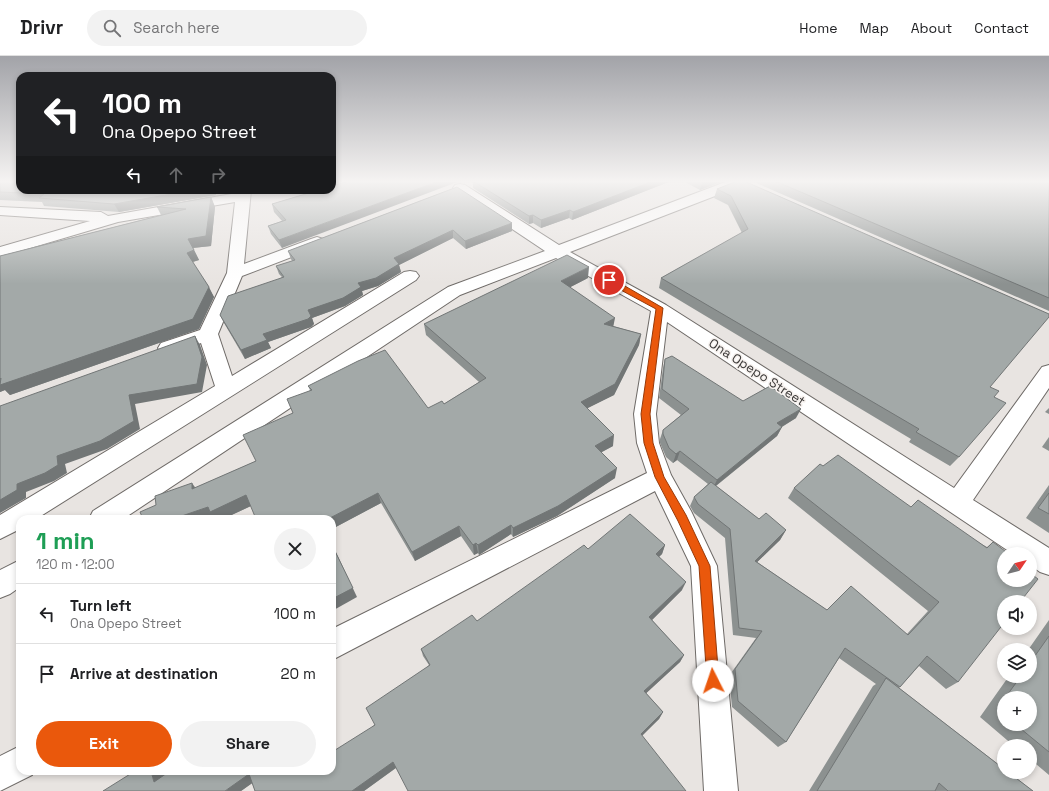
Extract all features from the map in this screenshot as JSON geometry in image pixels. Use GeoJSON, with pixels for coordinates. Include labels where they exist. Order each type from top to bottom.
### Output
{"type":"FeatureCollection","features":[{"type":"Feature","properties":{"kind":"street"},"geometry":{"type":"LineString","coordinates":[[77,215],[116,218]]}},
{"type":"Feature","properties":{"kind":"street"},"geometry":{"type":"LineString","coordinates":[[0,252],[130,215]]}},
{"type":"Feature","properties":{"kind":"street"},"geometry":{"type":"LineString","coordinates":[[226,388],[208,334],[235,273],[241,215]]}},
{"type":"Feature","properties":{"kind":"street","name":"Ona Opepo Street"},"geometry":{"type":"LineString","coordinates":[[504,215],[555,250],[660,308],[1049,563]]}},
{"type":"Feature","properties":{"kind":"street"},"geometry":{"type":"LineString","coordinates":[[108,515],[454,291],[555,250],[654,215]]}},
{"type":"Feature","properties":{"kind":"street"},"geometry":{"type":"LineString","coordinates":[[235,273],[330,237]]}},
{"type":"Feature","properties":{"kind":"street"},"geometry":{"type":"LineString","coordinates":[[21,515],[410,276]]}},
{"type":"Feature","properties":{"kind":"street"},"geometry":{"type":"LineString","coordinates":[[660,308],[645,414],[648,443],[660,477],[682,518],[704,566],[721,791]]}},
{"type":"Feature","properties":{"kind":"street"},"geometry":{"type":"LineString","coordinates":[[154,353],[208,334]]}},
{"type":"Feature","properties":{"kind":"street"},"geometry":{"type":"LineString","coordinates":[[957,503],[1049,372]]}},
{"type":"Feature","properties":{"kind":"street"},"geometry":{"type":"LineString","coordinates":[[336,643],[660,477]]}},
{"type":"Feature","properties":{"kind":"street"},"geometry":{"type":"LineString","coordinates":[[0,528],[16,518]]}},
{"type":"Feature","properties":{"kind":"street"},"geometry":{"type":"LineString","coordinates":[[0,585],[16,575]]}},
{"type":"Feature","properties":{"kind":"street"},"geometry":{"type":"LineString","coordinates":[[0,774],[16,765]]}},
{"type":"Feature","properties":{"kind":"building"},"geometry":{"type":"Polygon","coordinates":[[[161,215],[209,215],[206,236],[188,239],[194,250],[187,253],[209,287],[193,319],[0,385],[0,256],[161,215]]]}},
{"type":"Feature","properties":{"kind":"building"},"geometry":{"type":"Polygon","coordinates":[[[282,215],[346,215],[279,240],[268,226],[286,220],[282,215]]]}},
{"type":"Feature","properties":{"kind":"building"},"geometry":{"type":"Polygon","coordinates":[[[382,215],[500,215],[512,223],[465,241],[453,230],[394,258],[399,264],[376,278],[358,283],[361,287],[343,298],[308,310],[311,316],[308,319],[263,334],[267,340],[241,350],[220,315],[228,296],[284,277],[276,266],[295,260],[288,251],[382,215]]]}},
{"type":"Feature","properties":{"kind":"building"},"geometry":{"type":"Polygon","coordinates":[[[533,215],[555,215],[541,220],[533,215]]]}},
{"type":"Feature","properties":{"kind":"building"},"geometry":{"type":"Polygon","coordinates":[[[741,215],[823,215],[1049,314],[1049,317],[990,387],[999,391],[994,397],[1006,403],[959,457],[916,432],[919,429],[661,278],[748,229],[741,215]]]}},
{"type":"Feature","properties":{"kind":"building"},"geometry":{"type":"Polygon","coordinates":[[[855,215],[1049,215],[1049,298],[855,215]]]}},
{"type":"Feature","properties":{"kind":"building"},"geometry":{"type":"Polygon","coordinates":[[[567,255],[589,267],[561,281],[615,318],[604,324],[641,334],[615,384],[581,402],[614,435],[595,446],[617,468],[558,506],[513,528],[511,525],[478,545],[476,543],[473,545],[459,526],[412,552],[378,493],[336,515],[254,515],[246,495],[210,512],[208,507],[185,515],[141,515],[140,512],[156,505],[155,496],[192,483],[192,489],[256,461],[243,435],[293,413],[287,399],[312,390],[308,386],[358,361],[385,350],[428,408],[442,401],[444,404],[486,378],[424,324],[567,255]]]}},
{"type":"Feature","properties":{"kind":"building"},"geometry":{"type":"Polygon","coordinates":[[[195,336],[202,357],[197,384],[129,395],[134,421],[100,441],[57,456],[58,465],[45,473],[17,484],[17,490],[0,500],[0,406],[195,336]]]}},
{"type":"Feature","properties":{"kind":"building"},"geometry":{"type":"Polygon","coordinates":[[[672,356],[743,401],[770,386],[801,409],[777,423],[782,427],[717,480],[680,451],[676,454],[669,448],[663,434],[663,430],[689,409],[662,389],[665,359],[672,356]]]}},
{"type":"Feature","properties":{"kind":"building"},"geometry":{"type":"Polygon","coordinates":[[[838,455],[911,507],[918,500],[987,548],[993,542],[1000,547],[997,547],[997,587],[1032,587],[1025,595],[997,595],[997,632],[958,682],[927,656],[900,687],[845,648],[786,742],[738,701],[735,669],[762,631],[739,628],[730,529],[698,504],[694,497],[711,482],[759,519],[766,513],[786,530],[755,561],[827,610],[851,586],[908,635],[939,602],[794,488],[820,464],[823,466],[838,455]]]}},
{"type":"Feature","properties":{"kind":"building"},"geometry":{"type":"Polygon","coordinates":[[[1049,493],[1049,514],[1038,508],[1049,493]]]}},
{"type":"Feature","properties":{"kind":"building"},"geometry":{"type":"Polygon","coordinates":[[[630,514],[665,545],[656,554],[686,582],[649,617],[684,655],[644,691],[663,712],[641,734],[686,791],[408,791],[393,762],[352,791],[255,791],[249,775],[336,775],[336,749],[375,725],[366,708],[430,665],[421,649],[472,615],[477,621],[584,545],[588,549],[630,514]]]}},
{"type":"Feature","properties":{"kind":"building"},"geometry":{"type":"Polygon","coordinates":[[[336,553],[353,588],[336,597],[336,553]]]}},
{"type":"Feature","properties":{"kind":"building"},"geometry":{"type":"Polygon","coordinates":[[[1049,636],[1049,752],[1037,742],[1037,739],[1033,739],[1024,731],[1037,731],[1037,691],[1010,691],[1016,683],[1037,683],[1037,653],[1049,636]]]}},
{"type":"Feature","properties":{"kind":"building"},"geometry":{"type":"Polygon","coordinates":[[[886,678],[997,764],[997,779],[1017,779],[1033,791],[948,791],[939,783],[935,791],[817,791],[886,678]]]}},
{"type":"Feature","properties":{"kind":"building"},"geometry":{"type":"Polygon","coordinates":[[[129,775],[152,775],[154,782],[164,775],[248,775],[225,791],[103,791],[129,775]]]}},
{"type":"Feature","properties":{"kind":"route"},"geometry":{"type":"LineString","coordinates":[[609,280],[660,308],[645,414],[648,443],[660,477],[682,518],[704,566],[713,681]]}}]}
